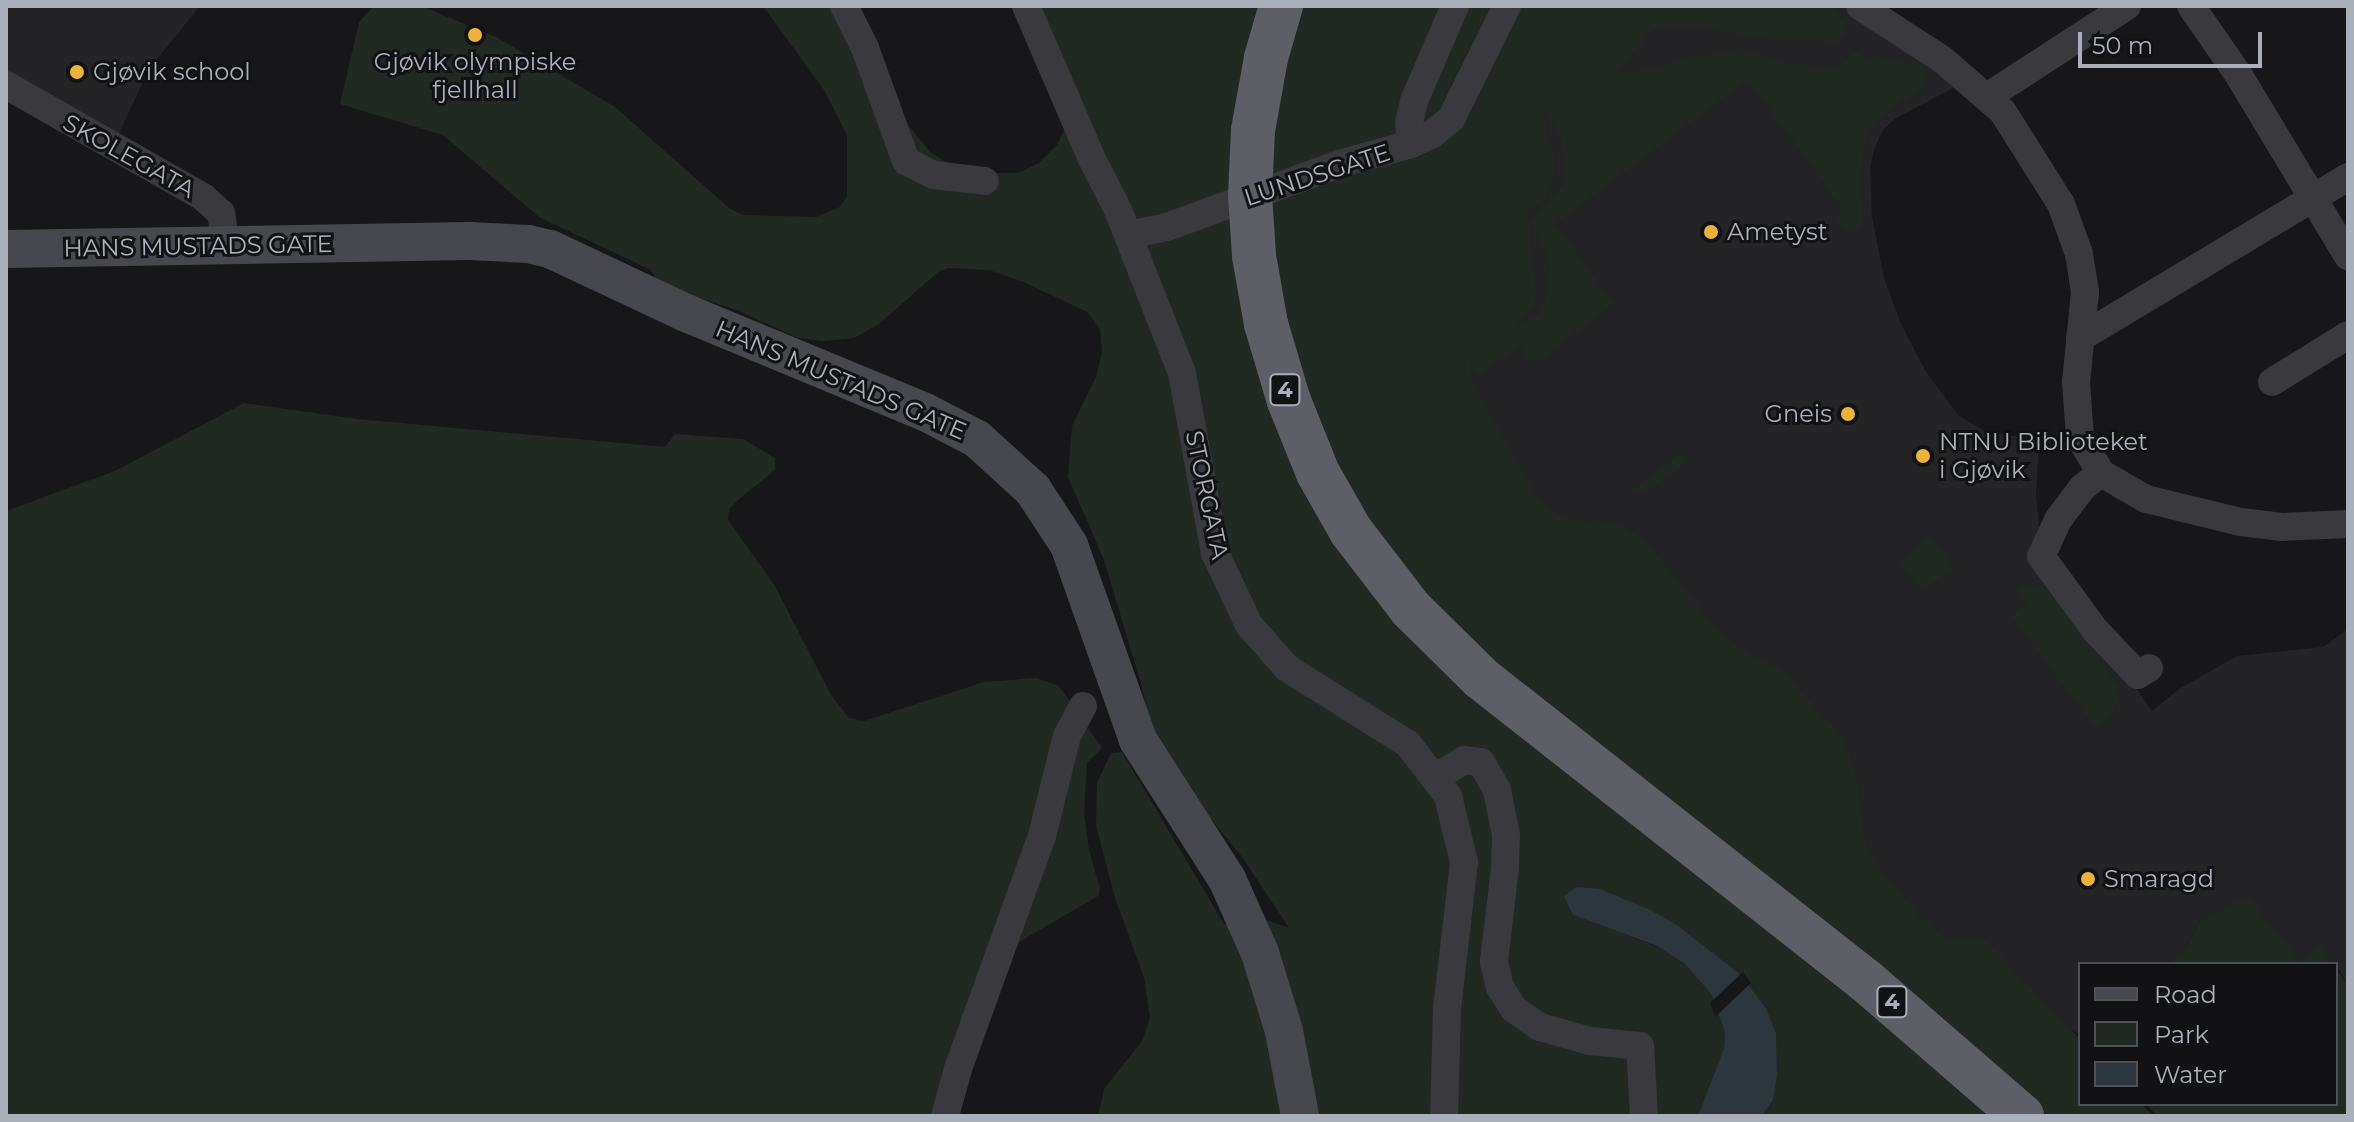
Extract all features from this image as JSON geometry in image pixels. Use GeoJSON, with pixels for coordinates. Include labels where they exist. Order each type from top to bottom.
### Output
{"type":"FeatureCollection","features":[{"type":"Feature","properties":{"kind":"highway","name":"4"},"geometry":{"type":"LineString","coordinates":[[1281,6],[1258,95],[1251,160],[1252,223],[1258,285],[1275,360],[1301,435],[1335,504],[1367,554],[1430,630],[1509,703],[1843,962],[2022,1116]]}},
{"type":"Feature","properties":{"kind":"main road","name":"HANS MUSTADS GATE"},"geometry":{"type":"LineString","coordinates":[[6,249],[495,241],[550,249],[686,313],[965,432],[1015,470],[1052,516],[1080,572],[1138,740],[1227,879],[1252,932],[1284,1031],[1300,1116]]}},
{"type":"Feature","properties":{"kind":"street"},"geometry":{"type":"LineString","coordinates":[[844,6],[865,48],[906,161],[934,175],[985,181]]}},
{"type":"Feature","properties":{"kind":"street","name":"STORGATA"},"geometry":{"type":"LineString","coordinates":[[1026,6],[1091,157],[1129,235],[1182,373],[1215,553],[1249,625],[1287,668],[1408,744],[1448,796],[1464,862],[1444,1057],[1444,1116]]}},
{"type":"Feature","properties":{"kind":"street","name":"LUNDSGATE"},"geometry":{"type":"LineString","coordinates":[[1129,235],[1167,227],[1339,164],[1411,144],[1409,123],[1414,101],[1455,6]]}},
{"type":"Feature","properties":{"kind":"street"},"geometry":{"type":"LineString","coordinates":[[1411,144],[1431,135],[1451,119],[1507,6]]}},
{"type":"Feature","properties":{"kind":"street"},"geometry":{"type":"LineString","coordinates":[[1860,6],[1943,60],[2003,112],[2061,204],[2079,254],[2085,292],[2076,382],[2080,438],[2101,473],[2146,499],[2241,522],[2282,527],[2348,524]]}},
{"type":"Feature","properties":{"kind":"street"},"geometry":{"type":"LineString","coordinates":[[1987,97],[2127,6]]}},
{"type":"Feature","properties":{"kind":"street"},"geometry":{"type":"LineString","coordinates":[[2191,6],[2238,74],[2311,200],[2348,256]]}},
{"type":"Feature","properties":{"kind":"street","name":"SKOLEGATA"},"geometry":{"type":"LineString","coordinates":[[6,85],[203,197],[221,213],[226,245]]}},
{"type":"Feature","properties":{"kind":"street"},"geometry":{"type":"LineString","coordinates":[[2080,338],[2348,177]]}},
{"type":"Feature","properties":{"kind":"street"},"geometry":{"type":"LineString","coordinates":[[2272,382],[2348,335]]}},
{"type":"Feature","properties":{"kind":"street"},"geometry":{"type":"LineString","coordinates":[[2101,473],[2082,488],[2058,520],[2041,556],[2095,630],[2138,675],[2149,668]]}},
{"type":"Feature","properties":{"kind":"street"},"geometry":{"type":"LineString","coordinates":[[945,1116],[958,1069],[1042,836],[1067,736],[1083,706]]}},
{"type":"Feature","properties":{"kind":"street"},"geometry":{"type":"LineString","coordinates":[[1436,777],[1464,760],[1481,762],[1497,790],[1506,835],[1494,962],[1500,987],[1514,1009],[1540,1027],[1580,1039],[1640,1046],[1644,1116]]}},
{"type":"Feature","properties":{"kind":"shaded area","name":"Gjøvik school"},"geometry":{"type":"Polygon","coordinates":[[[6,6],[200,6],[149,69],[115,142],[6,75],[6,6]]]}},
{"type":"Feature","properties":{"kind":"shaded area"},"geometry":{"type":"Polygon","coordinates":[[[1507,6],[1860,6],[1967,81],[1896,118],[1883,130],[1875,147],[1870,168],[1872,217],[1884,278],[1900,322],[1926,372],[1959,416],[1983,430],[2039,441],[2036,495],[2042,556],[2152,711],[2179,689],[2237,656],[2323,647],[2348,629],[2348,986],[2338,962],[2300,962],[2200,921],[2184,951],[2170,962],[2078,962],[2078,1033],[1928,952],[1435,389],[1507,6]]]}},
{"type":"Feature","properties":{"kind":"green space"},"geometry":{"type":"Polygon","coordinates":[[[374,6],[421,6],[496,37],[615,107],[729,208],[743,215],[816,217],[840,207],[847,197],[847,135],[824,90],[763,6],[842,6],[909,126],[930,152],[952,166],[980,173],[1018,173],[1039,163],[1057,145],[1064,130],[1066,90],[1034,6],[1830,6],[1845,23],[1846,35],[1838,42],[1768,40],[1713,28],[1655,28],[1617,72],[1655,68],[1696,55],[1744,49],[1792,64],[1822,68],[1844,63],[1856,50],[1866,59],[1883,57],[1906,64],[1914,61],[1929,71],[1924,86],[1876,121],[1867,136],[1860,172],[1863,225],[1849,234],[1837,219],[1842,208],[1748,80],[1556,224],[1614,303],[1541,360],[1530,360],[1519,347],[1477,376],[1472,369],[1473,355],[1470,368],[1472,382],[1539,500],[1562,518],[1621,524],[1646,541],[1720,632],[1743,650],[1782,670],[1832,725],[1848,751],[1857,778],[1865,841],[1880,868],[1917,913],[1948,941],[1983,937],[2078,1037],[2078,1106],[2144,1106],[2153,1116],[1762,1116],[1773,1100],[1766,1008],[1740,974],[1677,925],[1600,889],[1573,915],[1654,945],[1685,964],[1711,994],[1725,1032],[1724,1048],[1698,1116],[1098,1116],[1104,1089],[1142,1041],[1150,1018],[1144,977],[1115,898],[1096,826],[1097,783],[1111,753],[1122,752],[1224,924],[1266,920],[1289,928],[1243,858],[1156,751],[1142,687],[1104,560],[1068,477],[1072,426],[1096,377],[1102,353],[1100,329],[1087,312],[1026,283],[989,270],[948,268],[938,272],[879,324],[854,338],[823,341],[798,338],[737,310],[659,285],[651,270],[539,217],[443,135],[340,104],[359,22],[374,6]],[[1544,109],[1546,134],[1555,155],[1554,178],[1545,198],[1528,212],[1536,295],[1531,308],[1513,326],[1538,315],[1547,298],[1549,261],[1530,222],[1564,185],[1562,139],[1544,109]]]}},
{"type":"Feature","properties":{"kind":"green space"},"geometry":{"type":"Polygon","coordinates":[[[244,403],[357,419],[665,447],[675,434],[743,439],[775,458],[775,470],[729,509],[728,520],[775,586],[831,695],[849,718],[864,721],[984,682],[1036,678],[1059,686],[1102,748],[1087,763],[1084,812],[1089,850],[1100,889],[1098,896],[1012,946],[940,1116],[6,1116],[6,511],[115,471],[244,403]]]}},
{"type":"Feature","properties":{"kind":"green space"},"geometry":{"type":"Polygon","coordinates":[[[1681,453],[1688,462],[1651,489],[1629,492],[1681,453]]]}},
{"type":"Feature","properties":{"kind":"green space"},"geometry":{"type":"Polygon","coordinates":[[[1931,537],[1955,568],[1924,589],[1918,587],[1898,562],[1931,537]]]}},
{"type":"Feature","properties":{"kind":"green space"},"geometry":{"type":"Polygon","coordinates":[[[2029,585],[2049,591],[2119,686],[2120,696],[2112,715],[2095,728],[2011,617],[2026,604],[2017,590],[2029,585]]]}},
{"type":"Feature","properties":{"kind":"green space"},"geometry":{"type":"Polygon","coordinates":[[[2248,896],[2300,962],[2170,962],[2184,951],[2200,921],[2248,896]]]}},
{"type":"Feature","properties":{"kind":"green space"},"geometry":{"type":"Polygon","coordinates":[[[2320,946],[2332,962],[2300,962],[2320,946]]]}},
{"type":"Feature","properties":{"kind":"green space"},"geometry":{"type":"Polygon","coordinates":[[[2338,971],[2348,986],[2348,1116],[2158,1116],[2148,1106],[2338,1106],[2338,971]]]}},
{"type":"Feature","properties":{"kind":"water"},"geometry":{"type":"Polygon","coordinates":[[[1577,887],[1600,889],[1650,910],[1677,925],[1740,974],[1766,1008],[1776,1034],[1777,1075],[1773,1100],[1762,1116],[1698,1116],[1724,1048],[1725,1032],[1711,994],[1685,964],[1655,945],[1573,915],[1564,896],[1577,887]]]}},
{"type":"Feature","properties":{"kind":"pier"},"geometry":{"type":"Polygon","coordinates":[[[1743,972],[1751,983],[1715,1017],[1710,1003],[1743,972]]]}},
{"type":"Feature","properties":{"kind":"place","name":"Gjøvik olympiske fjellhall"},"geometry":{"type":"Point","coordinates":[475,35]}},
{"type":"Feature","properties":{"kind":"place","name":"Gjøvik school"},"geometry":{"type":"Point","coordinates":[77,72]}},
{"type":"Feature","properties":{"kind":"place","name":"Ametyst"},"geometry":{"type":"Point","coordinates":[1711,232]}},
{"type":"Feature","properties":{"kind":"place","name":"Gneis"},"geometry":{"type":"Point","coordinates":[1848,414]}},
{"type":"Feature","properties":{"kind":"place","name":"NTNU Biblioteket i Gjøvik"},"geometry":{"type":"Point","coordinates":[1923,456]}},
{"type":"Feature","properties":{"kind":"place","name":"Smaragd"},"geometry":{"type":"Point","coordinates":[2088,879]}}]}
